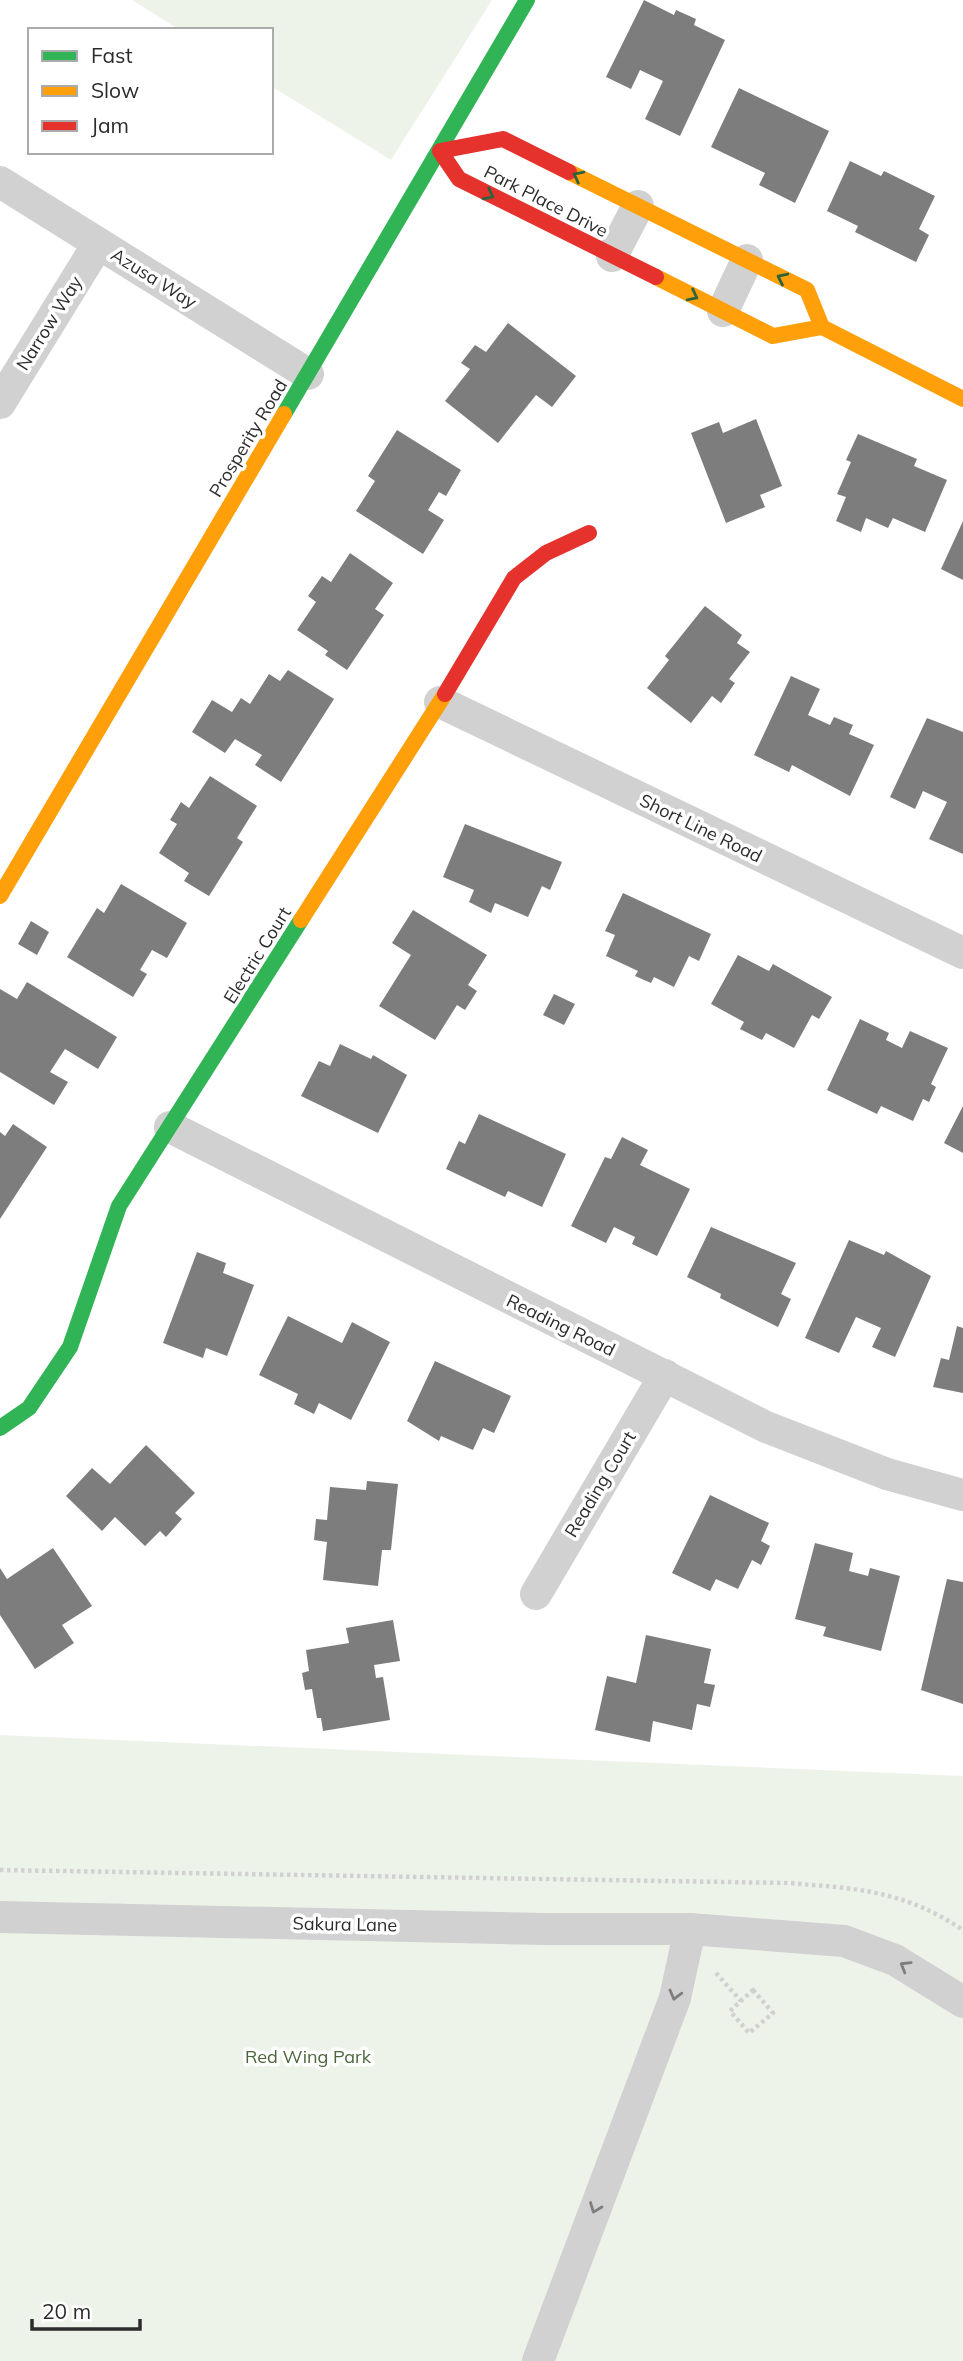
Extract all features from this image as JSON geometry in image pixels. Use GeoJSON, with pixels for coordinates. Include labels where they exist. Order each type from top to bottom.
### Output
{"type":"FeatureCollection","features":[{"type":"Feature","properties":{"kind":"street","name":"Prosperity Road"},"geometry":{"type":"LineString","coordinates":[[0,896],[527,0]]}},
{"type":"Feature","properties":{"kind":"street","name":"Park Place Drive"},"geometry":{"type":"LineString","coordinates":[[503,139],[638,206],[807,290],[822,327],[773,336],[458,180],[440,151],[503,139]]}},
{"type":"Feature","properties":{"kind":"street","name":"Azusa Way"},"geometry":{"type":"LineString","coordinates":[[0,182],[308,374]]}},
{"type":"Feature","properties":{"kind":"street"},"geometry":{"type":"LineString","coordinates":[[612,256],[638,206]]}},
{"type":"Feature","properties":{"kind":"street","name":"Narrow Way"},"geometry":{"type":"LineString","coordinates":[[0,403],[98,244]]}},
{"type":"Feature","properties":{"kind":"street"},"geometry":{"type":"LineString","coordinates":[[723,312],[747,260]]}},
{"type":"Feature","properties":{"kind":"street"},"geometry":{"type":"LineString","coordinates":[[822,327],[963,399]]}},
{"type":"Feature","properties":{"kind":"street","name":"Electric Court"},"geometry":{"type":"LineString","coordinates":[[0,1428],[29,1408],[70,1347],[119,1206],[440,702],[513,578],[546,553],[589,533]]}},
{"type":"Feature","properties":{"kind":"street","name":"Short Line Road"},"geometry":{"type":"LineString","coordinates":[[440,702],[963,953]]}},
{"type":"Feature","properties":{"kind":"street","name":"Reading Road"},"geometry":{"type":"LineString","coordinates":[[170,1127],[421,1256],[766,1427],[887,1474],[963,1495]]}},
{"type":"Feature","properties":{"kind":"street","name":"Reading Court"},"geometry":{"type":"LineString","coordinates":[[536,1594],[664,1375]]}},
{"type":"Feature","properties":{"kind":"street","name":"Sakura Lane"},"geometry":{"type":"LineString","coordinates":[[0,1917],[544,1929],[690,1929],[844,1941],[895,1960],[963,2002]]}},
{"type":"Feature","properties":{"kind":"street"},"geometry":{"type":"LineString","coordinates":[[538,2361],[675,1998],[690,1929]]}},
{"type":"Feature","properties":{"kind":"path"},"geometry":{"type":"LineString","coordinates":[[0,1870],[786,1883],[870,1889],[933,1910],[963,1930]]}},
{"type":"Feature","properties":{"kind":"path"},"geometry":{"type":"LineString","coordinates":[[753,1990],[773,2013],[750,2033],[730,2011],[753,1990]]}},
{"type":"Feature","properties":{"kind":"green space"},"geometry":{"type":"Polygon","coordinates":[[[132,0],[492,0],[391,160],[273,87],[273,28],[177,28],[132,0]]]}},
{"type":"Feature","properties":{"kind":"green space","name":"Red Wing Park"},"geometry":{"type":"Polygon","coordinates":[[[0,1735],[963,1776],[963,2361],[0,2361],[0,1735]]]}},
{"type":"Feature","properties":{"kind":"building"},"geometry":{"type":"Polygon","coordinates":[[[644,0],[674,15],[676,10],[696,19],[694,25],[725,40],[680,136],[645,119],[663,81],[640,70],[631,89],[606,77],[644,0]]]}},
{"type":"Feature","properties":{"kind":"building"},"geometry":{"type":"Polygon","coordinates":[[[739,88],[829,131],[795,203],[759,185],[765,173],[711,147],[739,88]]]}},
{"type":"Feature","properties":{"kind":"building"},"geometry":{"type":"Polygon","coordinates":[[[850,161],[881,176],[884,171],[935,196],[919,229],[929,235],[916,262],[855,232],[858,226],[827,211],[850,161]]]}},
{"type":"Feature","properties":{"kind":"building"},"geometry":{"type":"Polygon","coordinates":[[[508,323],[576,376],[552,407],[536,395],[498,443],[445,401],[470,369],[461,363],[475,345],[486,352],[508,323]]]}},
{"type":"Feature","properties":{"kind":"building"},"geometry":{"type":"Polygon","coordinates":[[[756,419],[782,486],[760,495],[765,507],[726,523],[691,433],[719,422],[723,433],[756,419]]]}},
{"type":"Feature","properties":{"kind":"building"},"geometry":{"type":"Polygon","coordinates":[[[397,430],[461,470],[446,496],[439,492],[428,510],[444,520],[423,554],[356,511],[375,481],[368,476],[397,430]]]}},
{"type":"Feature","properties":{"kind":"building"},"geometry":{"type":"Polygon","coordinates":[[[858,434],[917,459],[914,466],[947,480],[925,532],[893,518],[888,528],[866,518],[861,532],[836,521],[846,497],[837,494],[851,462],[846,460],[858,434]]]}},
{"type":"Feature","properties":{"kind":"building"},"geometry":{"type":"Polygon","coordinates":[[[963,521],[963,580],[941,569],[963,521]]]}},
{"type":"Feature","properties":{"kind":"building"},"geometry":{"type":"Polygon","coordinates":[[[350,553],[393,583],[375,609],[384,615],[347,670],[325,655],[328,651],[297,630],[316,602],[308,596],[322,576],[331,582],[350,553]]]}},
{"type":"Feature","properties":{"kind":"building"},"geometry":{"type":"Polygon","coordinates":[[[705,606],[742,635],[737,643],[750,652],[729,679],[735,683],[721,703],[712,696],[691,723],[647,688],[669,660],[665,656],[705,606]]]}},
{"type":"Feature","properties":{"kind":"building"},"geometry":{"type":"Polygon","coordinates":[[[288,670],[334,699],[281,782],[255,765],[262,755],[235,739],[225,753],[192,732],[212,700],[232,712],[241,698],[250,704],[269,674],[280,681],[288,670]]]}},
{"type":"Feature","properties":{"kind":"building"},"geometry":{"type":"Polygon","coordinates":[[[791,676],[820,689],[808,715],[830,725],[834,717],[853,725],[849,734],[874,745],[850,796],[792,765],[789,772],[754,755],[791,676]]]}},
{"type":"Feature","properties":{"kind":"building"},"geometry":{"type":"Polygon","coordinates":[[[927,718],[963,732],[963,854],[929,839],[947,802],[923,791],[915,809],[890,797],[927,718]]]}},
{"type":"Feature","properties":{"kind":"building"},"geometry":{"type":"Polygon","coordinates":[[[210,776],[257,806],[237,838],[243,842],[209,896],[184,881],[189,873],[159,853],[177,824],[170,820],[181,802],[189,808],[210,776]]]}},
{"type":"Feature","properties":{"kind":"building"},"geometry":{"type":"Polygon","coordinates":[[[465,824],[562,862],[550,890],[542,886],[528,917],[495,903],[491,913],[469,902],[474,890],[443,877],[465,824]]]}},
{"type":"Feature","properties":{"kind":"building"},"geometry":{"type":"Polygon","coordinates":[[[121,884],[187,923],[167,958],[152,950],[140,970],[147,974],[133,997],[67,957],[97,908],[104,913],[121,884]]]}},
{"type":"Feature","properties":{"kind":"building"},"geometry":{"type":"Polygon","coordinates":[[[623,893],[711,934],[699,961],[689,956],[674,987],[654,977],[651,983],[635,976],[638,971],[606,956],[615,935],[605,931],[623,893]]]}},
{"type":"Feature","properties":{"kind":"building"},"geometry":{"type":"Polygon","coordinates":[[[413,910],[487,955],[468,985],[477,991],[465,1010],[457,1005],[435,1040],[379,1006],[411,955],[392,943],[413,910]]]}},
{"type":"Feature","properties":{"kind":"building"},"geometry":{"type":"Polygon","coordinates":[[[31,921],[49,932],[37,955],[18,944],[31,921]]]}},
{"type":"Feature","properties":{"kind":"building"},"geometry":{"type":"Polygon","coordinates":[[[738,955],[769,971],[773,964],[832,997],[819,1019],[812,1015],[794,1048],[766,1033],[762,1040],[740,1029],[744,1022],[711,1004],[738,955]]]}},
{"type":"Feature","properties":{"kind":"building"},"geometry":{"type":"Polygon","coordinates":[[[27,982],[117,1037],[98,1069],[65,1049],[50,1072],[68,1082],[54,1105],[0,1072],[0,989],[17,999],[27,982]]]}},
{"type":"Feature","properties":{"kind":"building"},"geometry":{"type":"Polygon","coordinates":[[[554,994],[575,1004],[564,1025],[543,1015],[554,994]]]}},
{"type":"Feature","properties":{"kind":"building"},"geometry":{"type":"Polygon","coordinates":[[[860,1019],[889,1033],[886,1040],[902,1048],[910,1031],[948,1048],[931,1084],[936,1087],[929,1102],[923,1099],[913,1121],[881,1106],[877,1114],[827,1090],[860,1019]]]}},
{"type":"Feature","properties":{"kind":"building"},"geometry":{"type":"Polygon","coordinates":[[[340,1044],[371,1059],[373,1055],[407,1075],[378,1133],[301,1096],[319,1061],[330,1066],[340,1044]]]}},
{"type":"Feature","properties":{"kind":"building"},"geometry":{"type":"Polygon","coordinates":[[[963,1106],[963,1153],[944,1143],[963,1106]]]}},
{"type":"Feature","properties":{"kind":"building"},"geometry":{"type":"Polygon","coordinates":[[[479,1114],[566,1154],[542,1207],[508,1191],[505,1197],[446,1169],[459,1141],[465,1144],[479,1114]]]}},
{"type":"Feature","properties":{"kind":"building"},"geometry":{"type":"Polygon","coordinates":[[[13,1124],[47,1147],[0,1219],[0,1132],[5,1136],[13,1124]]]}},
{"type":"Feature","properties":{"kind":"building"},"geometry":{"type":"Polygon","coordinates":[[[622,1137],[648,1150],[640,1165],[690,1189],[657,1256],[632,1244],[635,1237],[614,1227],[606,1243],[571,1226],[605,1157],[611,1159],[622,1137]]]}},
{"type":"Feature","properties":{"kind":"building"},"geometry":{"type":"Polygon","coordinates":[[[711,1227],[796,1263],[781,1294],[791,1299],[778,1327],[720,1298],[721,1294],[687,1277],[711,1227]]]}},
{"type":"Feature","properties":{"kind":"building"},"geometry":{"type":"Polygon","coordinates":[[[849,1240],[884,1255],[886,1251],[931,1276],[895,1357],[872,1347],[881,1328],[856,1317],[839,1353],[805,1338],[849,1240]]]}},
{"type":"Feature","properties":{"kind":"building"},"geometry":{"type":"Polygon","coordinates":[[[197,1252],[226,1263],[223,1273],[254,1285],[227,1356],[206,1348],[203,1358],[163,1343],[197,1252]]]}},
{"type":"Feature","properties":{"kind":"building"},"geometry":{"type":"Polygon","coordinates":[[[288,1316],[342,1343],[352,1322],[390,1342],[351,1420],[319,1403],[314,1414],[294,1404],[298,1394],[259,1375],[288,1316]]]}},
{"type":"Feature","properties":{"kind":"building"},"geometry":{"type":"Polygon","coordinates":[[[957,1326],[963,1328],[963,1393],[933,1387],[941,1358],[949,1360],[957,1326]]]}},
{"type":"Feature","properties":{"kind":"building"},"geometry":{"type":"Polygon","coordinates":[[[435,1361],[511,1396],[494,1433],[483,1428],[473,1450],[441,1436],[439,1441],[407,1421],[435,1361]]]}},
{"type":"Feature","properties":{"kind":"building"},"geometry":{"type":"Polygon","coordinates":[[[146,1445],[195,1493],[175,1513],[182,1519],[166,1537],[160,1531],[145,1546],[115,1517],[102,1531],[66,1496],[92,1468],[110,1484],[146,1445]]]}},
{"type":"Feature","properties":{"kind":"building"},"geometry":{"type":"Polygon","coordinates":[[[367,1481],[398,1484],[391,1550],[382,1550],[378,1586],[323,1580],[327,1542],[314,1540],[316,1519],[327,1520],[330,1487],[366,1490],[367,1481]]]}},
{"type":"Feature","properties":{"kind":"building"},"geometry":{"type":"Polygon","coordinates":[[[710,1495],[769,1523],[761,1541],[770,1546],[761,1565],[752,1560],[738,1589],[716,1579],[710,1591],[672,1573],[710,1495]]]}},
{"type":"Feature","properties":{"kind":"building"},"geometry":{"type":"Polygon","coordinates":[[[815,1543],[853,1553],[849,1571],[868,1576],[870,1568],[900,1576],[881,1651],[823,1636],[826,1627],[795,1619],[815,1543]]]}},
{"type":"Feature","properties":{"kind":"building"},"geometry":{"type":"Polygon","coordinates":[[[53,1548],[92,1606],[62,1625],[74,1643],[35,1669],[0,1615],[0,1568],[7,1579],[53,1548]]]}},
{"type":"Feature","properties":{"kind":"building"},"geometry":{"type":"Polygon","coordinates":[[[947,1579],[963,1582],[963,1704],[921,1690],[947,1579]]]}},
{"type":"Feature","properties":{"kind":"building"},"geometry":{"type":"Polygon","coordinates":[[[393,1620],[400,1661],[374,1665],[376,1678],[383,1677],[390,1720],[323,1731],[321,1718],[317,1718],[312,1689],[305,1690],[302,1673],[309,1671],[306,1650],[349,1643],[346,1628],[393,1620]]]}},
{"type":"Feature","properties":{"kind":"building"},"geometry":{"type":"Polygon","coordinates":[[[646,1635],[711,1649],[704,1683],[715,1685],[710,1707],[697,1704],[692,1730],[653,1721],[650,1742],[595,1730],[607,1676],[636,1683],[646,1635]]]}},
{"type":"Feature","properties":{"kind":"traffic: fast"},"geometry":{"type":"LineString","coordinates":[[284,414],[527,0]]}},
{"type":"Feature","properties":{"kind":"traffic: fast"},"geometry":{"type":"LineString","coordinates":[[0,1428],[29,1408],[70,1347],[119,1206],[301,920]]}},
{"type":"Feature","properties":{"kind":"traffic: slow"},"geometry":{"type":"LineString","coordinates":[[569,172],[807,290],[822,327]]}},
{"type":"Feature","properties":{"kind":"traffic: slow"},"geometry":{"type":"LineString","coordinates":[[656,277],[773,336],[822,327],[963,399]]}},
{"type":"Feature","properties":{"kind":"traffic: slow"},"geometry":{"type":"LineString","coordinates":[[0,896],[284,414]]}},
{"type":"Feature","properties":{"kind":"traffic: slow"},"geometry":{"type":"LineString","coordinates":[[301,920],[445,694]]}},
{"type":"Feature","properties":{"kind":"traffic: jam"},"geometry":{"type":"LineString","coordinates":[[569,172],[503,139],[440,151],[459,179],[656,277]]}},
{"type":"Feature","properties":{"kind":"traffic: jam"},"geometry":{"type":"LineString","coordinates":[[445,694],[514,578],[546,553],[589,533]]}}]}
